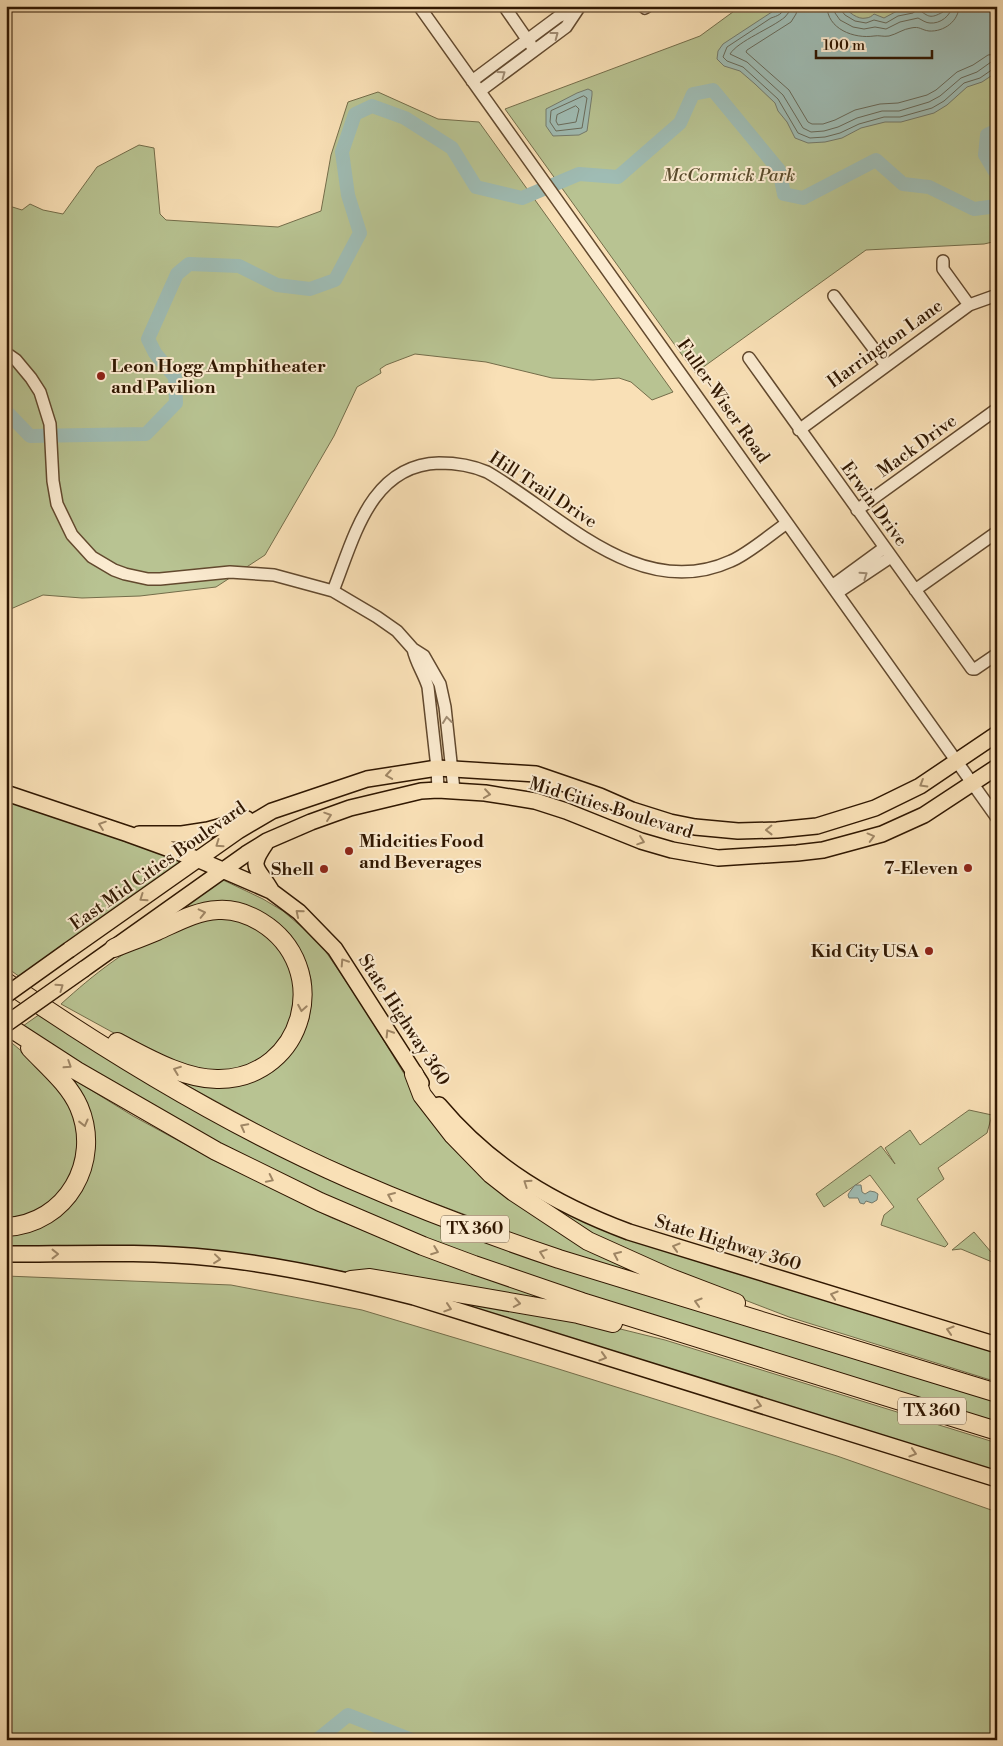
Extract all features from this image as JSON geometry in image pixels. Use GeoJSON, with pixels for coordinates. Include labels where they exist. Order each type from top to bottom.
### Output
{"type":"FeatureCollection","features":[{"type":"Feature","properties":{"kind":"highway"},"geometry":{"type":"LineString","coordinates":[[52,1014],[104,1035],[150,1059],[182,1072],[218,1080],[237,1077],[269,1063],[293,1036],[300,1018],[303,1000],[302,980],[296,960],[285,943],[270,928],[254,918],[237,912],[219,910],[201,912],[114,948]]}},
{"type":"Feature","properties":{"kind":"highway","name":"TX 360"},"geometry":{"type":"LineString","coordinates":[[6,982],[52,1014],[144,1071],[216,1112],[299,1155],[400,1200],[559,1259],[997,1393]]}},
{"type":"Feature","properties":{"kind":"highway"},"geometry":{"type":"LineString","coordinates":[[6,1226],[28,1223],[47,1214],[63,1201],[76,1183],[84,1164],[87,1144],[85,1124],[78,1105],[68,1088],[8,1026]]}},
{"type":"Feature","properties":{"kind":"highway","name":"TX 360"},"geometry":{"type":"LineString","coordinates":[[8,1026],[110,1091],[216,1151],[371,1225],[448,1256],[529,1284],[997,1431]]}},
{"type":"Feature","properties":{"kind":"highway"},"geometry":{"type":"LineString","coordinates":[[414,1074],[422,1095],[453,1135],[492,1174],[538,1209],[588,1241],[668,1277],[744,1306],[914,1361],[929,1371]]}},
{"type":"Feature","properties":{"kind":"highway"},"geometry":{"type":"LineString","coordinates":[[351,1280],[370,1278],[578,1314],[643,1330],[846,1390],[868,1391]]}},
{"type":"Feature","properties":{"kind":"main road","name":"East Mid Cities Boulevard"},"geometry":{"type":"LineString","coordinates":[[6,995],[238,831],[272,811],[366,779],[437,768],[536,774],[600,796],[632,810],[670,822],[695,827],[738,831],[777,830],[817,826],[875,808],[920,786],[997,734]]}},
{"type":"Feature","properties":{"kind":"main road","name":"Mid Cities Boulevard"},"geometry":{"type":"LineString","coordinates":[[267,841],[350,808],[421,791],[454,790],[535,801],[642,841],[672,850],[718,858],[776,855],[824,850],[882,834],[924,815],[997,767]]}},
{"type":"Feature","properties":{"kind":"main road","name":"State Highway 360"},"geometry":{"type":"LineString","coordinates":[[6,793],[128,834],[272,891],[299,912],[336,949],[414,1074],[445,1113],[487,1153],[531,1186],[580,1213],[629,1232],[997,1344]]}},
{"type":"Feature","properties":{"kind":"main road"},"geometry":{"type":"LineString","coordinates":[[128,834],[182,834],[208,830],[272,811]]}},
{"type":"Feature","properties":{"kind":"main road"},"geometry":{"type":"LineString","coordinates":[[8,1026],[84,969],[267,841]]}},
{"type":"Feature","properties":{"kind":"main road"},"geometry":{"type":"LineString","coordinates":[[267,841],[256,858],[255,866],[272,891]]}},
{"type":"Feature","properties":{"kind":"main road"},"geometry":{"type":"LineString","coordinates":[[6,1254],[126,1254],[212,1258],[254,1263],[351,1280],[997,1479]]}},
{"type":"Feature","properties":{"kind":"street","name":"Fuller-Wiser Road"},"geometry":{"type":"LineString","coordinates":[[419,6],[997,818]]}},
{"type":"Feature","properties":{"kind":"street"},"geometry":{"type":"LineString","coordinates":[[504,6],[535,50]]}},
{"type":"Feature","properties":{"kind":"street"},"geometry":{"type":"LineString","coordinates":[[472,81],[558,16],[580,6]]}},
{"type":"Feature","properties":{"kind":"street"},"geometry":{"type":"LineString","coordinates":[[480,91],[566,27],[580,6]]}},
{"type":"Feature","properties":{"kind":"street"},"geometry":{"type":"LineString","coordinates":[[943,261],[944,269],[969,305]]}},
{"type":"Feature","properties":{"kind":"street"},"geometry":{"type":"LineString","coordinates":[[834,296],[886,365]]}},
{"type":"Feature","properties":{"kind":"street","name":"Harrington Lane"},"geometry":{"type":"LineString","coordinates":[[799,430],[969,305],[997,296]]}},
{"type":"Feature","properties":{"kind":"street"},"geometry":{"type":"LineString","coordinates":[[6,353],[26,372],[40,392],[50,424],[53,480],[57,504],[72,535],[92,557],[114,570],[140,577],[160,579],[230,572],[291,579],[333,591],[377,617],[397,631],[413,649],[424,656],[440,684],[445,707],[454,790]]}},
{"type":"Feature","properties":{"kind":"street","name":"Erwin Drive"},"geometry":{"type":"LineString","coordinates":[[749,358],[972,669],[975,669],[997,654]]}},
{"type":"Feature","properties":{"kind":"street","name":"Mack Drive"},"geometry":{"type":"LineString","coordinates":[[857,510],[997,409]]}},
{"type":"Feature","properties":{"kind":"street","name":"Hill Trail Drive"},"geometry":{"type":"LineString","coordinates":[[333,591],[360,520],[375,497],[388,482],[399,474],[424,464],[471,465],[487,472],[601,548],[637,565],[652,569],[700,571],[720,566],[733,560],[787,523]]}},
{"type":"Feature","properties":{"kind":"street"},"geometry":{"type":"LineString","coordinates":[[915,590],[997,532]]}},
{"type":"Feature","properties":{"kind":"street"},"geometry":{"type":"LineString","coordinates":[[834,589],[887,552]]}},
{"type":"Feature","properties":{"kind":"street"},"geometry":{"type":"LineString","coordinates":[[413,649],[416,663],[428,688],[438,790]]}},
{"type":"Feature","properties":{"kind":"green space","name":"McCormick Park"},"geometry":{"type":"Polygon","coordinates":[[[741,6],[997,6],[997,241],[984,244],[866,250],[695,373],[505,109],[700,36],[741,6]]]}},
{"type":"Feature","properties":{"kind":"green space"},"geometry":{"type":"Polygon","coordinates":[[[378,92],[438,119],[479,122],[673,392],[652,400],[631,382],[619,378],[593,380],[552,378],[486,362],[415,354],[386,365],[380,369],[381,373],[357,387],[334,436],[265,555],[216,587],[140,596],[82,598],[43,595],[6,611],[6,205],[22,210],[30,204],[43,210],[63,214],[97,167],[139,145],[154,148],[160,214],[166,220],[278,227],[321,211],[331,155],[348,102],[378,92]]]}},
{"type":"Feature","properties":{"kind":"green space"},"geometry":{"type":"Polygon","coordinates":[[[6,797],[183,862],[20,977],[6,967],[6,797]]]}},
{"type":"Feature","properties":{"kind":"green space"},"geometry":{"type":"Polygon","coordinates":[[[223,880],[283,911],[324,949],[362,1005],[414,1090],[456,1143],[664,1283],[475,1221],[474,1218],[383,1184],[287,1140],[148,1064],[212,1083],[296,1046],[309,1019],[311,980],[308,968],[298,946],[289,933],[274,919],[272,922],[184,914],[179,907],[223,880]]]}},
{"type":"Feature","properties":{"kind":"green space"},"geometry":{"type":"Polygon","coordinates":[[[218,915],[259,925],[294,968],[294,1022],[273,1053],[236,1072],[195,1070],[143,1049],[61,1004],[99,972],[140,944],[176,927],[218,915]]]}},
{"type":"Feature","properties":{"kind":"green space"},"geometry":{"type":"Polygon","coordinates":[[[40,1014],[343,1182],[997,1401],[997,1425],[470,1258],[278,1177],[68,1056],[23,1026],[40,1014]]]}},
{"type":"Feature","properties":{"kind":"green space"},"geometry":{"type":"Polygon","coordinates":[[[6,1038],[45,1071],[70,1098],[82,1132],[69,1185],[40,1211],[6,1220],[6,1038]]]}},
{"type":"Feature","properties":{"kind":"green space"},"geometry":{"type":"Polygon","coordinates":[[[73,1079],[133,1116],[201,1153],[332,1218],[402,1246],[580,1309],[303,1265],[6,1249],[6,1230],[20,1229],[86,1172],[70,1084],[73,1079]]]}},
{"type":"Feature","properties":{"kind":"green space"},"geometry":{"type":"Polygon","coordinates":[[[969,1110],[992,1115],[987,1133],[938,1168],[944,1179],[917,1199],[948,1244],[945,1247],[881,1225],[884,1215],[894,1207],[870,1175],[824,1207],[816,1194],[881,1146],[895,1164],[885,1148],[910,1130],[920,1145],[969,1110]]]}},
{"type":"Feature","properties":{"kind":"green space"},"geometry":{"type":"Polygon","coordinates":[[[489,1160],[531,1191],[997,1351],[997,1382],[789,1317],[711,1287],[584,1233],[489,1160]]]}},
{"type":"Feature","properties":{"kind":"green space"},"geometry":{"type":"Polygon","coordinates":[[[974,1232],[991,1252],[997,1249],[997,1264],[961,1249],[952,1250],[974,1232]]]}},
{"type":"Feature","properties":{"kind":"green space"},"geometry":{"type":"Polygon","coordinates":[[[6,1276],[231,1285],[362,1310],[837,1456],[997,1512],[997,1740],[6,1740],[6,1276]]]}},
{"type":"Feature","properties":{"kind":"green space"},"geometry":{"type":"Polygon","coordinates":[[[417,1291],[588,1321],[665,1340],[997,1443],[997,1474],[417,1291]]]}},
{"type":"Feature","properties":{"kind":"water"},"geometry":{"type":"Polygon","coordinates":[[[781,6],[844,6],[848,11],[860,18],[869,17],[874,14],[884,18],[897,11],[923,7],[931,12],[945,6],[982,6],[997,16],[997,72],[982,82],[967,87],[947,105],[934,113],[901,122],[885,122],[861,128],[842,138],[808,143],[795,138],[775,103],[755,84],[740,71],[724,66],[717,59],[718,51],[723,44],[781,6]]]}},
{"type":"Feature","properties":{"kind":"water"},"geometry":{"type":"Polygon","coordinates":[[[588,89],[592,91],[592,95],[587,131],[579,135],[553,136],[546,126],[546,109],[588,89]]]}},
{"type":"Feature","properties":{"kind":"water"},"geometry":{"type":"Polygon","coordinates":[[[855,1185],[861,1185],[862,1192],[865,1194],[870,1191],[878,1194],[877,1200],[872,1203],[866,1201],[864,1204],[860,1203],[858,1198],[849,1198],[848,1195],[855,1185]]]}},
{"type":"Feature","properties":{"kind":"waterway"},"geometry":{"type":"LineString","coordinates":[[6,411],[30,436],[146,434],[176,403],[175,377],[155,353],[148,339],[177,274],[189,264],[239,266],[277,285],[310,289],[335,280],[360,233],[348,195],[342,152],[355,114],[372,106],[405,118],[452,148],[476,187],[522,198],[579,174],[618,177],[680,123],[693,94],[713,90],[779,170],[784,194],[803,198],[876,160],[903,184],[929,187],[974,209],[997,206]]}},
{"type":"Feature","properties":{"kind":"waterway"},"geometry":{"type":"LineString","coordinates":[[997,130],[987,135],[985,155],[997,175]]}},
{"type":"Feature","properties":{"kind":"waterway"},"geometry":{"type":"LineString","coordinates":[[317,1740],[348,1715],[412,1740]]}},
{"type":"Feature","properties":{"kind":"place","name":"Leon Hogg Amphitheater and Pavilion"},"geometry":{"type":"Point","coordinates":[101,376]}},
{"type":"Feature","properties":{"kind":"place","name":"Midcities Food and Beverages"},"geometry":{"type":"Point","coordinates":[349,851]}},
{"type":"Feature","properties":{"kind":"place","name":"7-Eleven"},"geometry":{"type":"Point","coordinates":[968,868]}},
{"type":"Feature","properties":{"kind":"place","name":"Shell"},"geometry":{"type":"Point","coordinates":[324,869]}},
{"type":"Feature","properties":{"kind":"place","name":"Kid City USA"},"geometry":{"type":"Point","coordinates":[929,951]}}]}
